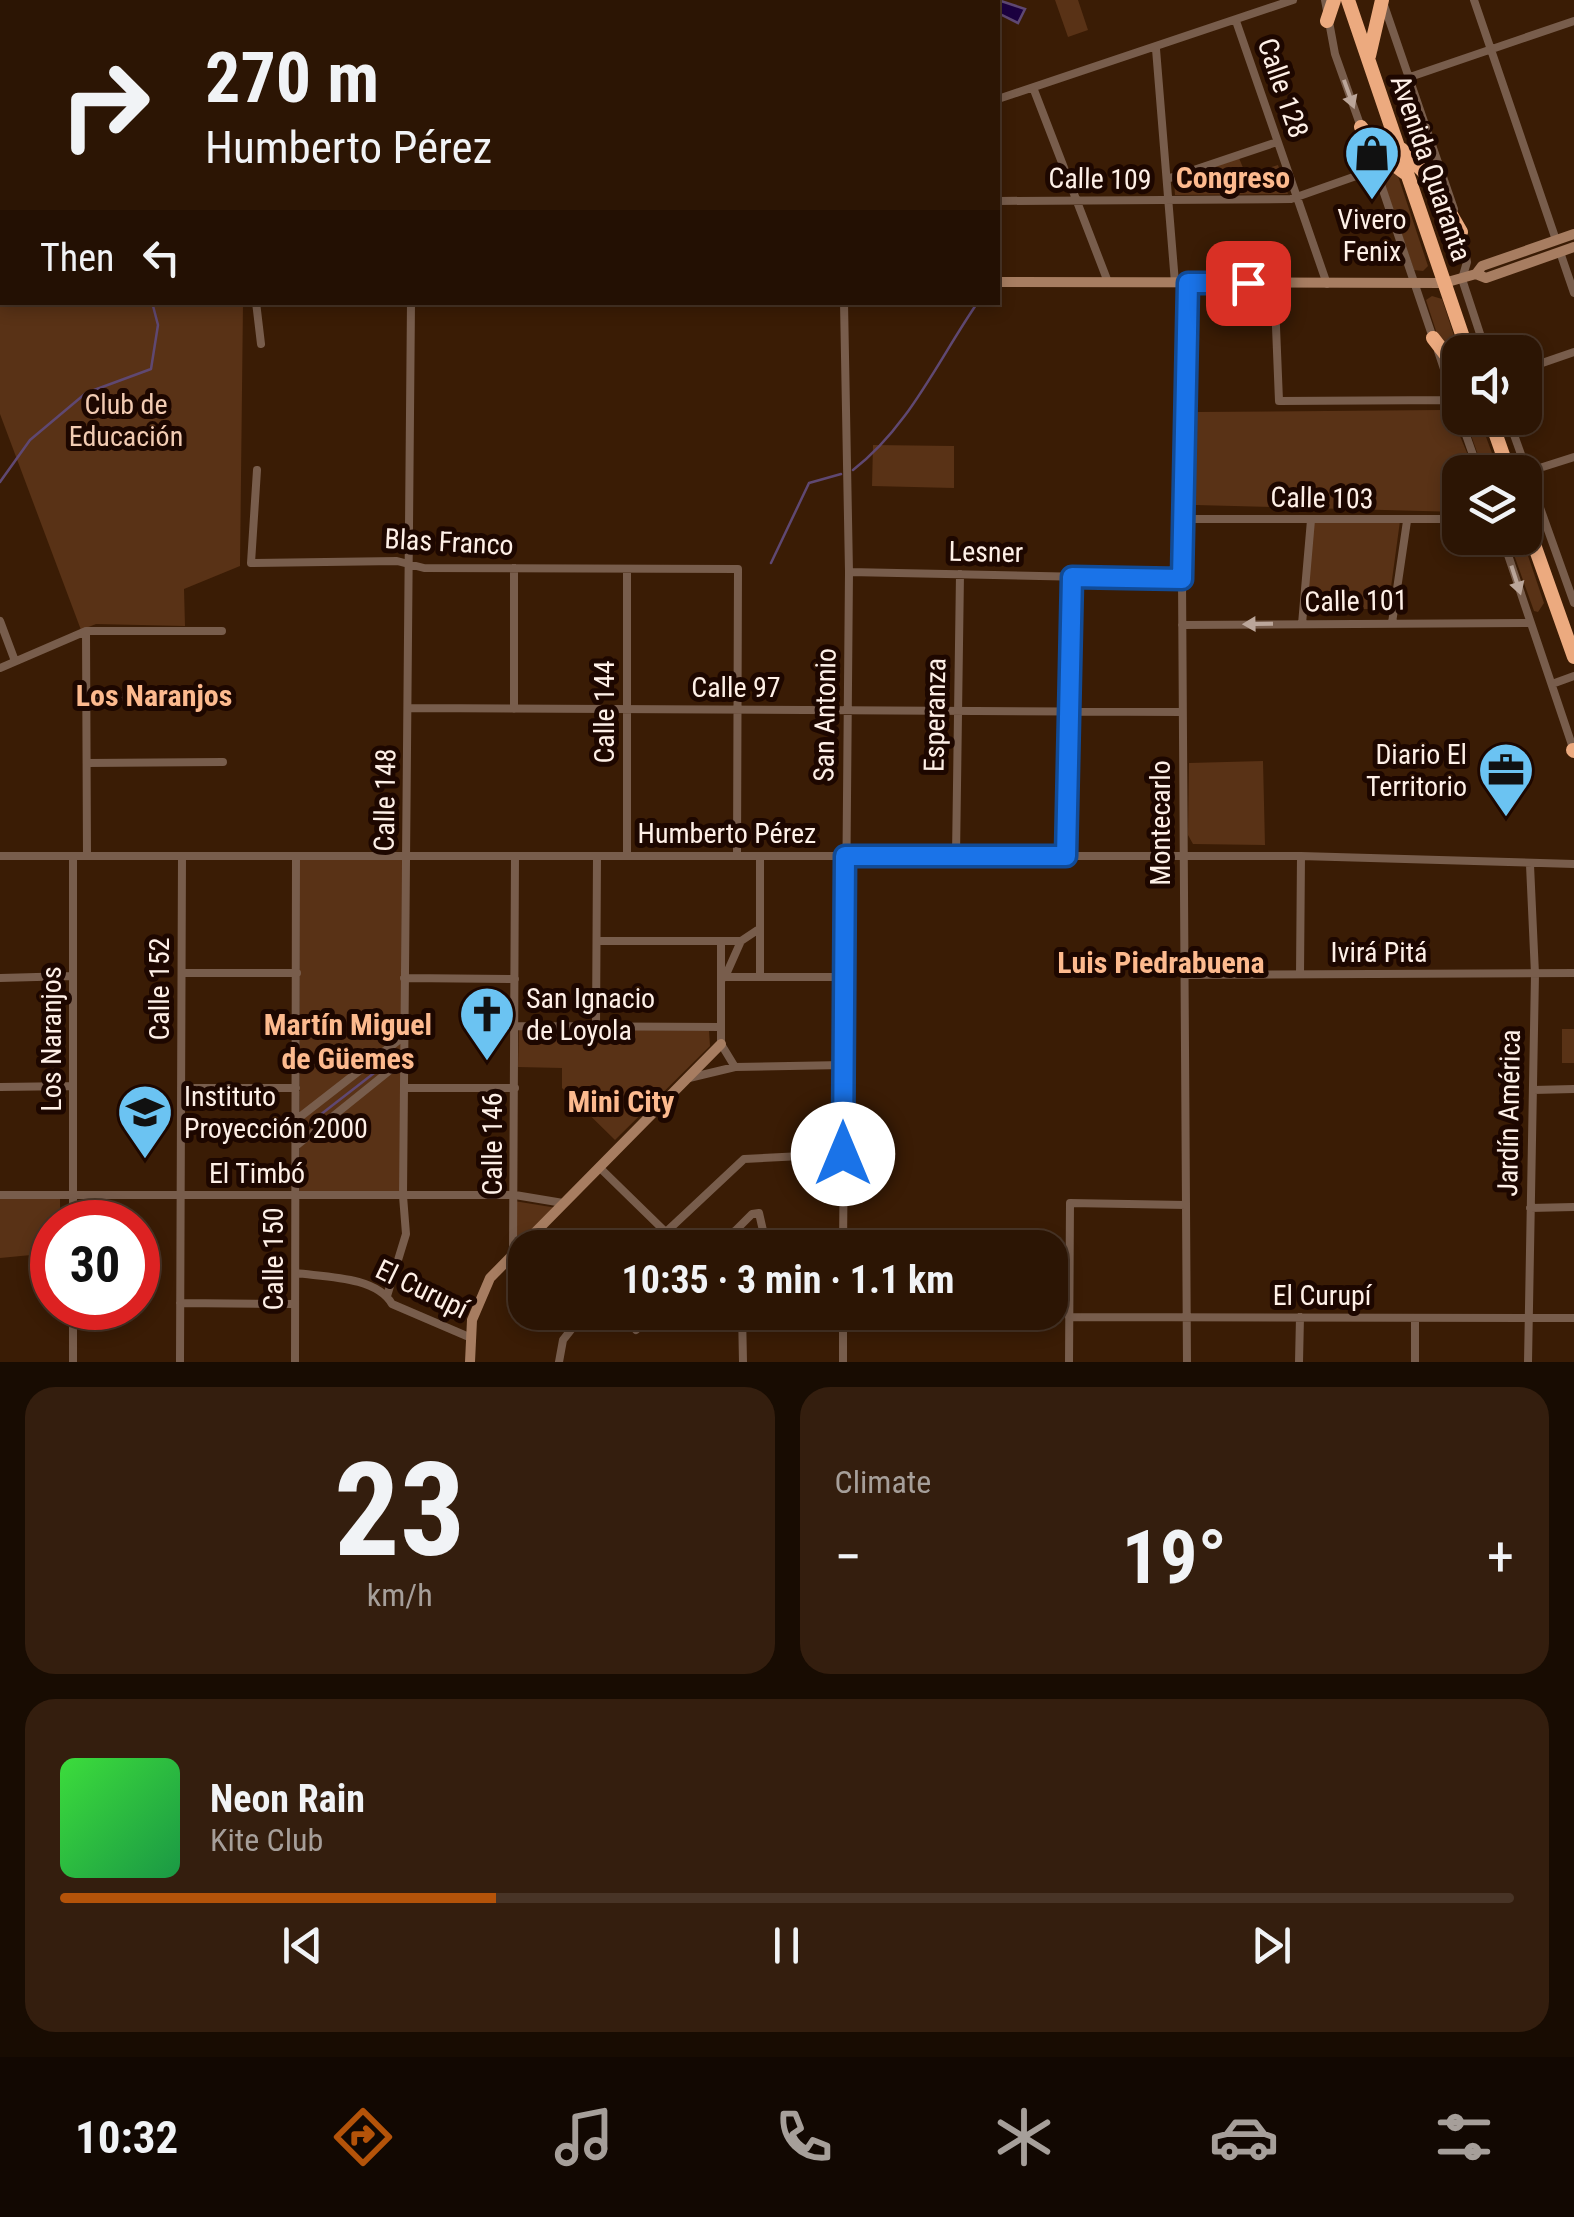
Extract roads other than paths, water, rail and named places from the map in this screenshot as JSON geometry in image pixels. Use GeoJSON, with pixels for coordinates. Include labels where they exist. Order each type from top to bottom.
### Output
{"type":"FeatureCollection","features":[{"type":"Feature","properties":{"kind":"highway"},"geometry":{"type":"LineString","coordinates":[[1327,21],[1334,0]]}},
{"type":"Feature","properties":{"kind":"highway","name":"Avenida Quaranta"},"geometry":{"type":"LineString","coordinates":[[1348,0],[1462,335]]}},
{"type":"Feature","properties":{"kind":"highway"},"geometry":{"type":"LineString","coordinates":[[1369,62],[1382,0]]}},
{"type":"Feature","properties":{"kind":"highway"},"geometry":{"type":"LineString","coordinates":[[1361,127],[1381,155],[1408,176]]}},
{"type":"Feature","properties":{"kind":"highway"},"geometry":{"type":"LineString","coordinates":[[1397,146],[1430,178],[1462,232]]}},
{"type":"Feature","properties":{"kind":"highway"},"geometry":{"type":"LineString","coordinates":[[1433,338],[1442,350]]}},
{"type":"Feature","properties":{"kind":"highway"},"geometry":{"type":"LineString","coordinates":[[1496,435],[1502,454],[1519,448]]}},
{"type":"Feature","properties":{"kind":"highway"},"geometry":{"type":"LineString","coordinates":[[1538,555],[1574,658]]}},
{"type":"Feature","properties":{"kind":"main road"},"geometry":{"type":"LineString","coordinates":[[1558,246],[1574,234]]}},
{"type":"Feature","properties":{"kind":"main road"},"geometry":{"type":"LineString","coordinates":[[1000,282],[1444,283],[1476,274],[1482,266],[1558,246],[1574,247]]}},
{"type":"Feature","properties":{"kind":"main road"},"geometry":{"type":"LineString","coordinates":[[536,1230],[721,1044]]}},
{"type":"Feature","properties":{"kind":"main road"},"geometry":{"type":"LineString","coordinates":[[470,1362],[469,1337],[484,1289],[508,1259]]}},
{"type":"Feature","properties":{"kind":"street"},"geometry":{"type":"LineString","coordinates":[[1000,98],[1294,0]]}},
{"type":"Feature","properties":{"kind":"street"},"geometry":{"type":"LineString","coordinates":[[1325,0],[1327,21],[1361,127],[1442,365]]}},
{"type":"Feature","properties":{"kind":"street"},"geometry":{"type":"LineString","coordinates":[[1382,0],[1462,232],[1466,262],[1462,279],[1480,335]]}},
{"type":"Feature","properties":{"kind":"street"},"geometry":{"type":"LineString","coordinates":[[1474,0],[1574,293]]}},
{"type":"Feature","properties":{"kind":"street","name":"Calle 128"},"geometry":{"type":"LineString","coordinates":[[1236,21],[1326,284]]}},
{"type":"Feature","properties":{"kind":"street"},"geometry":{"type":"LineString","coordinates":[[1410,77],[1574,21]]}},
{"type":"Feature","properties":{"kind":"street","name":"Montecarlo"},"geometry":{"type":"LineString","coordinates":[[1156,49],[1166,178],[1182,283],[1187,1362]]}},
{"type":"Feature","properties":{"kind":"street"},"geometry":{"type":"LineString","coordinates":[[1034,90],[1108,282]]}},
{"type":"Feature","properties":{"kind":"street"},"geometry":{"type":"LineString","coordinates":[[1166,178],[1278,142]]}},
{"type":"Feature","properties":{"kind":"street","name":"Calle 109"},"geometry":{"type":"LineString","coordinates":[[1000,201],[1169,203],[1297,198],[1376,169]]}},
{"type":"Feature","properties":{"kind":"street"},"geometry":{"type":"LineString","coordinates":[[1275,302],[1279,401],[1442,400]]}},
{"type":"Feature","properties":{"kind":"street"},"geometry":{"type":"LineString","coordinates":[[256,305],[261,344]]}},
{"type":"Feature","properties":{"kind":"street","name":"Calle 148"},"geometry":{"type":"LineString","coordinates":[[387,1296],[406,1234],[402,1196],[410,708],[411,305]]}},
{"type":"Feature","properties":{"kind":"street","name":"San Antonio"},"geometry":{"type":"LineString","coordinates":[[843,1230],[849,572],[844,305]]}},
{"type":"Feature","properties":{"kind":"street"},"geometry":{"type":"LineString","coordinates":[[1542,363],[1574,352]]}},
{"type":"Feature","properties":{"kind":"street"},"geometry":{"type":"LineString","coordinates":[[1514,435],[1521,455]]}},
{"type":"Feature","properties":{"kind":"street"},"geometry":{"type":"LineString","coordinates":[[1542,467],[1574,457]]}},
{"type":"Feature","properties":{"kind":"street","name":"Blas Franco"},"geometry":{"type":"LineString","coordinates":[[256,470],[251,563],[397,561],[410,565],[514,568],[738,570],[738,710]]}},
{"type":"Feature","properties":{"kind":"street"},"geometry":{"type":"LineString","coordinates":[[1542,513],[1574,603]]}},
{"type":"Feature","properties":{"kind":"street","name":"Calle 103"},"geometry":{"type":"LineString","coordinates":[[1183,519],[1442,520]]}},
{"type":"Feature","properties":{"kind":"street"},"geometry":{"type":"LineString","coordinates":[[1302,624],[1311,520]]}},
{"type":"Feature","properties":{"kind":"street"},"geometry":{"type":"LineString","coordinates":[[1392,623],[1406,521]]}},
{"type":"Feature","properties":{"kind":"street"},"geometry":{"type":"LineString","coordinates":[[1509,555],[1574,751]]}},
{"type":"Feature","properties":{"kind":"street"},"geometry":{"type":"LineString","coordinates":[[1562,567],[1574,563]]}},
{"type":"Feature","properties":{"kind":"street"},"geometry":{"type":"LineString","coordinates":[[514,568],[514,709]]}},
{"type":"Feature","properties":{"kind":"street","name":"Calle 144"},"geometry":{"type":"LineString","coordinates":[[627,569],[627,856]]}},
{"type":"Feature","properties":{"kind":"street","name":"Lesner"},"geometry":{"type":"LineString","coordinates":[[849,572],[1182,579]]}},
{"type":"Feature","properties":{"kind":"street","name":"Esperanza"},"geometry":{"type":"LineString","coordinates":[[956,856],[960,574]]}},
{"type":"Feature","properties":{"kind":"street"},"geometry":{"type":"LineString","coordinates":[[1066,856],[1072,577]]}},
{"type":"Feature","properties":{"kind":"street"},"geometry":{"type":"LineString","coordinates":[[0,622],[16,661]]}},
{"type":"Feature","properties":{"kind":"street","name":"Calle 101"},"geometry":{"type":"LineString","coordinates":[[1182,625],[1530,623]]}},
{"type":"Feature","properties":{"kind":"street"},"geometry":{"type":"LineString","coordinates":[[0,668],[86,632],[222,631]]}},
{"type":"Feature","properties":{"kind":"street"},"geometry":{"type":"LineString","coordinates":[[86,632],[87,856]]}},
{"type":"Feature","properties":{"kind":"street"},"geometry":{"type":"LineString","coordinates":[[1552,684],[1574,676]]}},
{"type":"Feature","properties":{"kind":"street"},"geometry":{"type":"LineString","coordinates":[[86,697],[222,697]]}},
{"type":"Feature","properties":{"kind":"street","name":"Calle 97"},"geometry":{"type":"LineString","coordinates":[[410,708],[1182,712]]}},
{"type":"Feature","properties":{"kind":"street"},"geometry":{"type":"LineString","coordinates":[[738,710],[738,856]]}},
{"type":"Feature","properties":{"kind":"street"},"geometry":{"type":"LineString","coordinates":[[86,762],[223,762]]}},
{"type":"Feature","properties":{"kind":"street","name":"Humberto Pérez"},"geometry":{"type":"LineString","coordinates":[[0,856],[1301,856],[1574,864]]}},
{"type":"Feature","properties":{"kind":"street","name":"Los Naranjos"},"geometry":{"type":"LineString","coordinates":[[73,1200],[74,856]]}},
{"type":"Feature","properties":{"kind":"street","name":"Calle 152"},"geometry":{"type":"LineString","coordinates":[[180,1362],[182,856]]}},
{"type":"Feature","properties":{"kind":"street","name":"Calle 150"},"geometry":{"type":"LineString","coordinates":[[295,1362],[296,856]]}},
{"type":"Feature","properties":{"kind":"street","name":"Calle 146"},"geometry":{"type":"LineString","coordinates":[[514,1230],[515,856]]}},
{"type":"Feature","properties":{"kind":"street"},"geometry":{"type":"LineString","coordinates":[[596,1026],[597,856]]}},
{"type":"Feature","properties":{"kind":"street"},"geometry":{"type":"LineString","coordinates":[[760,856],[760,977]]}},
{"type":"Feature","properties":{"kind":"street"},"geometry":{"type":"LineString","coordinates":[[1300,974],[1301,856]]}},
{"type":"Feature","properties":{"kind":"street","name":"Jardín América"},"geometry":{"type":"LineString","coordinates":[[1528,1362],[1534,974],[1530,864]]}},
{"type":"Feature","properties":{"kind":"street"},"geometry":{"type":"LineString","coordinates":[[721,988],[741,941],[759,929]]}},
{"type":"Feature","properties":{"kind":"street"},"geometry":{"type":"LineString","coordinates":[[598,941],[741,941]]}},
{"type":"Feature","properties":{"kind":"street"},"geometry":{"type":"LineString","coordinates":[[721,941],[721,1044],[735,1068]]}},
{"type":"Feature","properties":{"kind":"street"},"geometry":{"type":"LineString","coordinates":[[182,973],[296,973]]}},
{"type":"Feature","properties":{"kind":"street","name":"Ivirá Pitá"},"geometry":{"type":"LineString","coordinates":[[1184,974],[1574,973]]}},
{"type":"Feature","properties":{"kind":"street"},"geometry":{"type":"LineString","coordinates":[[0,978],[73,976]]}},
{"type":"Feature","properties":{"kind":"street"},"geometry":{"type":"LineString","coordinates":[[725,977],[844,977]]}},
{"type":"Feature","properties":{"kind":"street"},"geometry":{"type":"LineString","coordinates":[[404,978],[515,979]]}},
{"type":"Feature","properties":{"kind":"street"},"geometry":{"type":"LineString","coordinates":[[515,1026],[721,1027]]}},
{"type":"Feature","properties":{"kind":"street"},"geometry":{"type":"LineString","coordinates":[[296,1120],[404,1036]]}},
{"type":"Feature","properties":{"kind":"street"},"geometry":{"type":"LineString","coordinates":[[296,1146],[404,1059]]}},
{"type":"Feature","properties":{"kind":"street"},"geometry":{"type":"LineString","coordinates":[[686,1079],[735,1068],[844,1065]]}},
{"type":"Feature","properties":{"kind":"street"},"geometry":{"type":"LineString","coordinates":[[0,1088],[74,1086]]}},
{"type":"Feature","properties":{"kind":"street"},"geometry":{"type":"LineString","coordinates":[[181,1088],[296,1088]]}},
{"type":"Feature","properties":{"kind":"street"},"geometry":{"type":"LineString","coordinates":[[404,1088],[515,1088]]}},
{"type":"Feature","properties":{"kind":"street"},"geometry":{"type":"LineString","coordinates":[[1533,1090],[1574,1089]]}},
{"type":"Feature","properties":{"kind":"street"},"geometry":{"type":"LineString","coordinates":[[667,1230],[744,1159],[843,1154]]}},
{"type":"Feature","properties":{"kind":"street"},"geometry":{"type":"LineString","coordinates":[[599,1167],[663,1230]]}},
{"type":"Feature","properties":{"kind":"street","name":"El Timbó"},"geometry":{"type":"LineString","coordinates":[[0,1194],[515,1195],[562,1203]]}},
{"type":"Feature","properties":{"kind":"street"},"geometry":{"type":"LineString","coordinates":[[1069,1362],[1070,1203],[1186,1205]]}},
{"type":"Feature","properties":{"kind":"street"},"geometry":{"type":"LineString","coordinates":[[1530,1208],[1574,1207]]}},
{"type":"Feature","properties":{"kind":"street","name":"El Curupí"},"geometry":{"type":"LineString","coordinates":[[296,1273],[358,1282],[387,1296],[392,1304],[469,1337]]}},
{"type":"Feature","properties":{"kind":"street"},"geometry":{"type":"LineString","coordinates":[[180,1303],[295,1304]]}},
{"type":"Feature","properties":{"kind":"street","name":"El Curupí"},"geometry":{"type":"LineString","coordinates":[[1069,1317],[1574,1318]]}},
{"type":"Feature","properties":{"kind":"street"},"geometry":{"type":"LineString","coordinates":[[1299,1362],[1300,1318]]}},
{"type":"Feature","properties":{"kind":"street"},"geometry":{"type":"LineString","coordinates":[[1415,1318],[1415,1362]]}},
{"type":"Feature","properties":{"kind":"street"},"geometry":{"type":"LineString","coordinates":[[73,1330],[73,1362]]}},
{"type":"Feature","properties":{"kind":"street"},"geometry":{"type":"LineString","coordinates":[[560,1362],[563,1340],[571,1330]]}},
{"type":"Feature","properties":{"kind":"street"},"geometry":{"type":"LineString","coordinates":[[742,1330],[743,1362]]}},
{"type":"Feature","properties":{"kind":"street"},"geometry":{"type":"LineString","coordinates":[[842,1362],[843,1330]]}},
{"type":"Feature","properties":{"kind":"waterway"},"geometry":{"type":"LineString","coordinates":[[0,482],[30,440],[86,393],[151,369],[158,325],[153,305]]}},
{"type":"Feature","properties":{"kind":"waterway"},"geometry":{"type":"LineString","coordinates":[[853,470],[907,413],[976,305]]}},
{"type":"Feature","properties":{"kind":"waterway"},"geometry":{"type":"LineString","coordinates":[[771,563],[809,483],[841,474]]}},
{"type":"Feature","properties":{"kind":"waterway"},"geometry":{"type":"LineString","coordinates":[[311,1122],[387,1063]]}},
{"type":"Feature","properties":{"kind":"place","name":"Vivero Fenix"},"geometry":{"type":"Point","coordinates":[1372,202]}},
{"type":"Feature","properties":{"kind":"place","name":"Diario El Territorio"},"geometry":{"type":"Point","coordinates":[1506,819]}},
{"type":"Feature","properties":{"kind":"place","name":"San Ignacio de Loyola"},"geometry":{"type":"Point","coordinates":[487,1063]}},
{"type":"Feature","properties":{"kind":"place","name":"Instituto Proyección 2000"},"geometry":{"type":"Point","coordinates":[145,1161]}},
{"type":"Feature","properties":{"kind":"district","name":"Congreso"},"geometry":{"type":"Point","coordinates":[1233,177]}},
{"type":"Feature","properties":{"kind":"district","name":"Los Naranjos"},"geometry":{"type":"Point","coordinates":[154,695]}},
{"type":"Feature","properties":{"kind":"district","name":"Luis Piedrabuena"},"geometry":{"type":"Point","coordinates":[1161,962]}},
{"type":"Feature","properties":{"kind":"district","name":"Martín Miguel de Güemes"},"geometry":{"type":"Point","coordinates":[348,1041]}},
{"type":"Feature","properties":{"kind":"district","name":"Mini City"},"geometry":{"type":"Point","coordinates":[621,1101]}},
{"type":"Feature","properties":{"kind":"park label","name":"Club de Educación"},"geometry":{"type":"Point","coordinates":[126,420]}}]}
